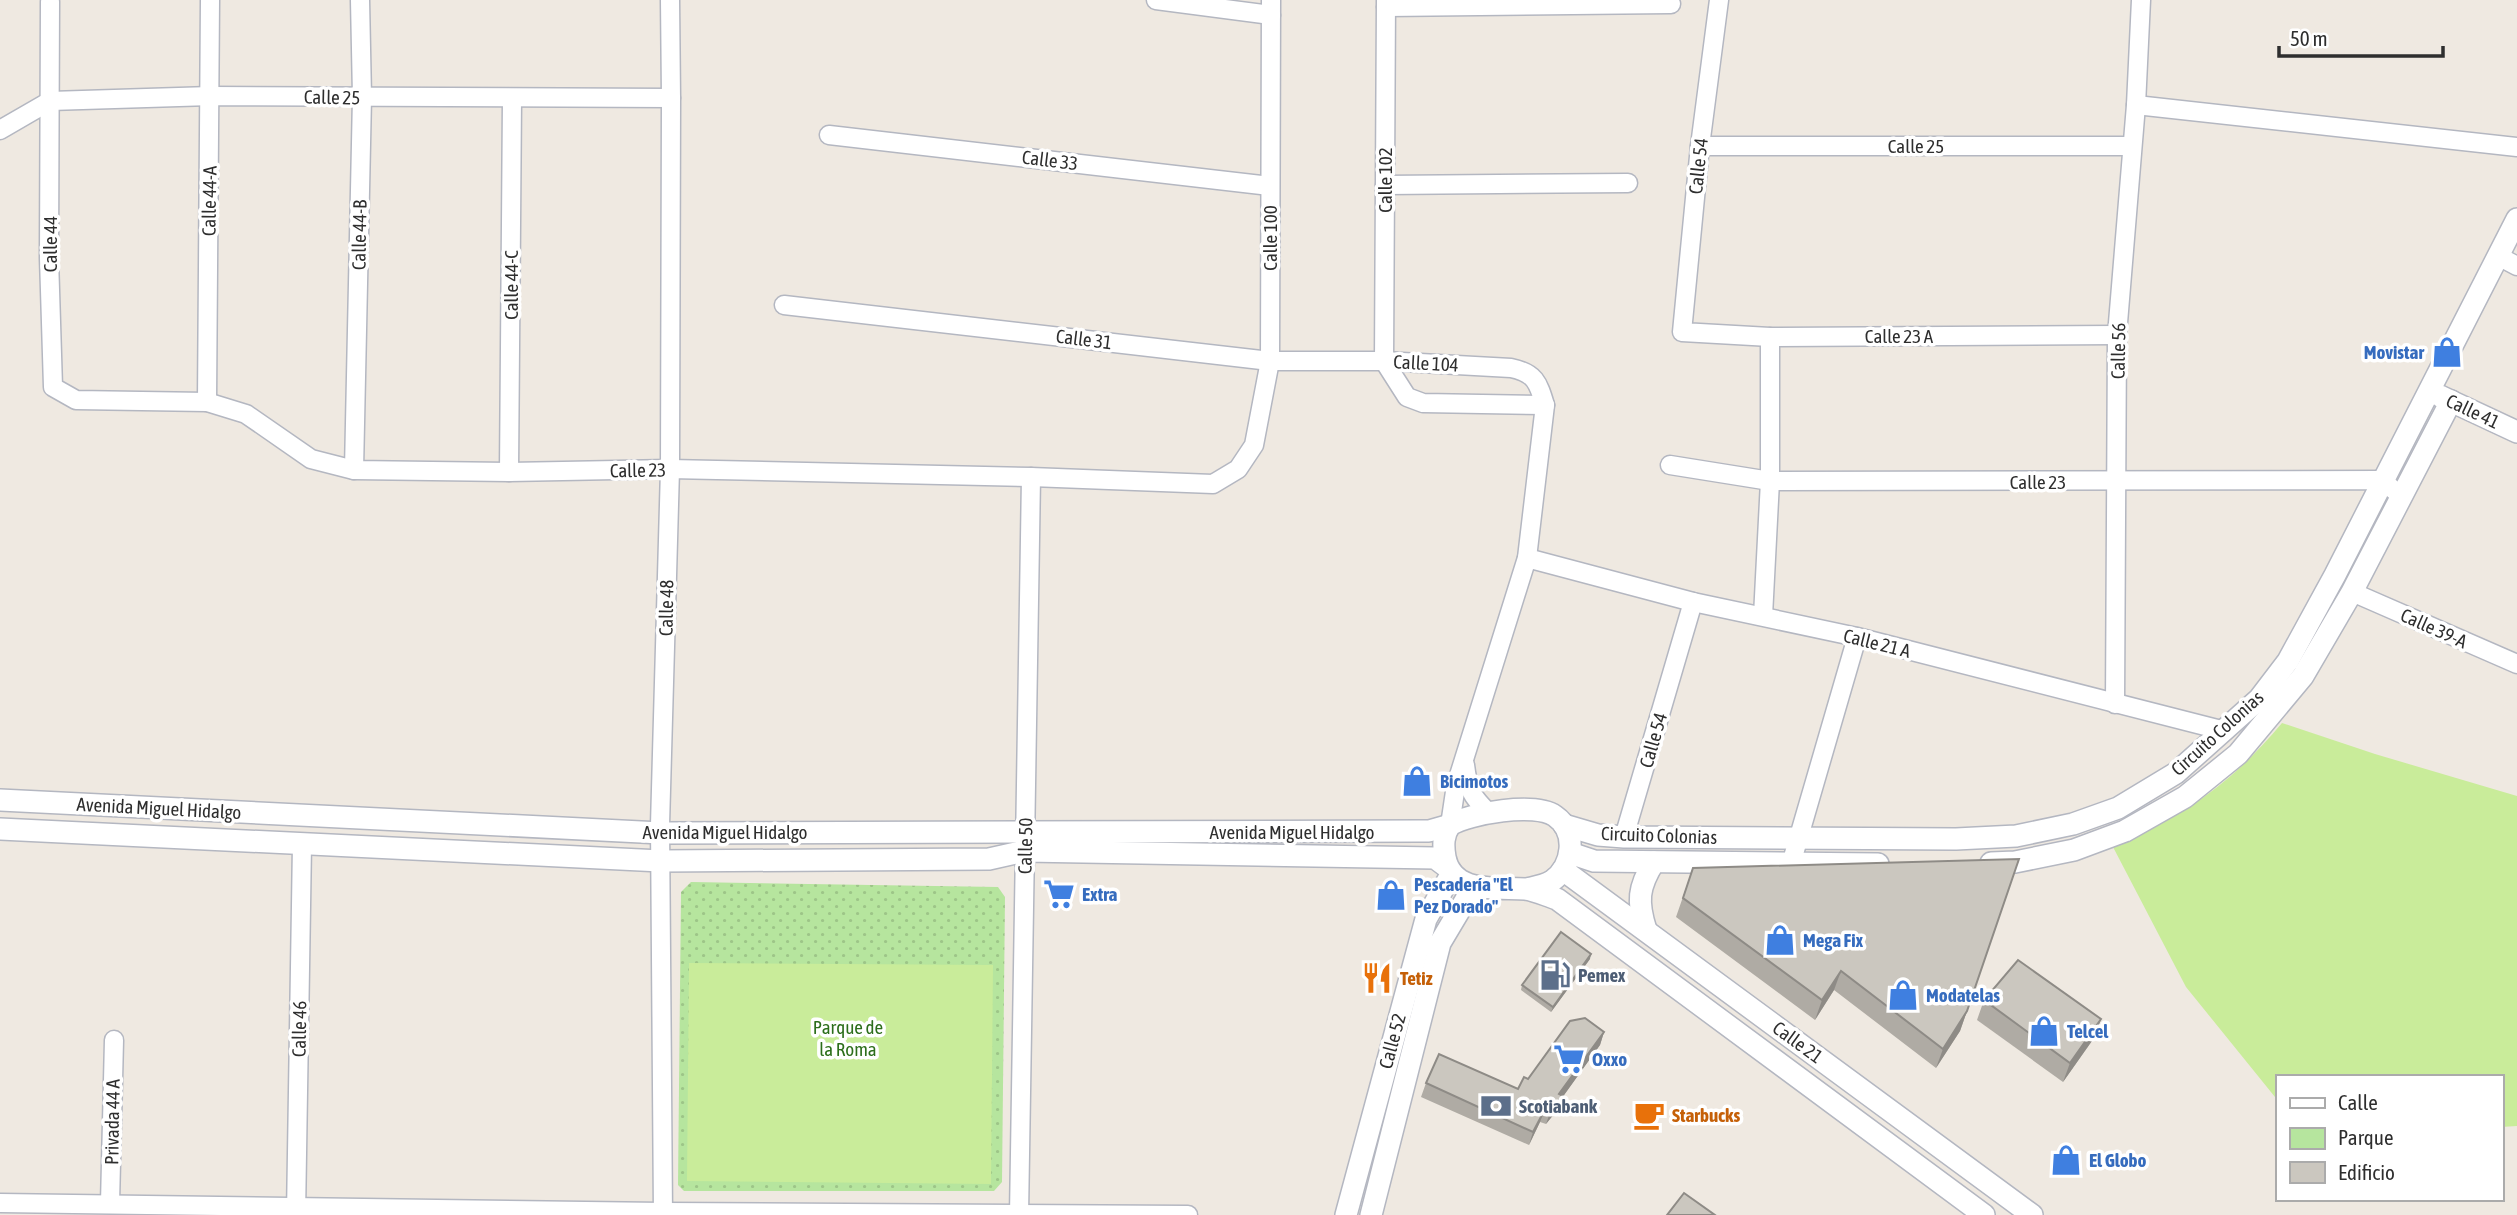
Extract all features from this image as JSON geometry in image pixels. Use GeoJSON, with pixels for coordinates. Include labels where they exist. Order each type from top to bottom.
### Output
{"type":"FeatureCollection","features":[{"type":"Feature","properties":{"kind":"street","name":"Calle 44-A"},"geometry":{"type":"LineString","coordinates":[[207,402],[210,0]]}},
{"type":"Feature","properties":{"kind":"street","name":"Calle 44-B"},"geometry":{"type":"LineString","coordinates":[[354,470],[362,97],[360,0]]}},
{"type":"Feature","properties":{"kind":"street","name":"Calle 48"},"geometry":{"type":"LineString","coordinates":[[663,1214],[661,833],[670,469],[670,0]]}},
{"type":"Feature","properties":{"kind":"street"},"geometry":{"type":"LineString","coordinates":[[1156,0],[1271,8]]}},
{"type":"Feature","properties":{"kind":"street","name":"Calle 54"},"geometry":{"type":"LineString","coordinates":[[1682,332],[1700,146],[1719,0]]}},
{"type":"Feature","properties":{"kind":"street","name":"Calle 56"},"geometry":{"type":"LineString","coordinates":[[2115,704],[2117,335],[2136,105],[2141,0]]}},
{"type":"Feature","properties":{"kind":"street","name":"Calle 44"},"geometry":{"type":"LineString","coordinates":[[50,2],[49,258],[53,387]]}},
{"type":"Feature","properties":{"kind":"street"},"geometry":{"type":"LineString","coordinates":[[1386,3],[1671,4]]}},
{"type":"Feature","properties":{"kind":"street","name":"Calle 102"},"geometry":{"type":"LineString","coordinates":[[1384,361],[1386,3]]}},
{"type":"Feature","properties":{"kind":"street","name":"Calle 100"},"geometry":{"type":"LineString","coordinates":[[1238,469],[1254,445],[1270,360],[1271,8]]}},
{"type":"Feature","properties":{"kind":"street","name":"Calle 25"},"geometry":{"type":"LineString","coordinates":[[0,130],[50,100],[211,96],[671,98]]}},
{"type":"Feature","properties":{"kind":"street","name":"Calle 44-C"},"geometry":{"type":"LineString","coordinates":[[509,471],[512,99]]}},
{"type":"Feature","properties":{"kind":"street"},"geometry":{"type":"LineString","coordinates":[[2136,105],[2517,148]]}},
{"type":"Feature","properties":{"kind":"street","name":"Calle 33"},"geometry":{"type":"LineString","coordinates":[[829,135],[1270,186]]}},
{"type":"Feature","properties":{"kind":"street","name":"Calle 25"},"geometry":{"type":"LineString","coordinates":[[1700,146],[2132,146]]}},
{"type":"Feature","properties":{"kind":"street"},"geometry":{"type":"LineString","coordinates":[[1385,186],[1628,183]]}},
{"type":"Feature","properties":{"kind":"street","name":"Circuito Colonias"},"geometry":{"type":"LineString","coordinates":[[1564,825],[1598,835],[1624,837],[1956,839],[2016,836],[2073,824],[2118,807],[2176,773],[2296,668],[2335,575],[2517,219]]}},
{"type":"Feature","properties":{"kind":"street"},"geometry":{"type":"LineString","coordinates":[[2498,256],[2517,266]]}},
{"type":"Feature","properties":{"kind":"street","name":"Calle 31"},"geometry":{"type":"LineString","coordinates":[[784,304],[1270,360],[1384,361]]}},
{"type":"Feature","properties":{"kind":"street","name":"Calle 23 A"},"geometry":{"type":"LineString","coordinates":[[1682,332],[1770,337],[2117,335]]}},
{"type":"Feature","properties":{"kind":"street"},"geometry":{"type":"LineString","coordinates":[[1763,616],[1770,481],[1770,337]]}},
{"type":"Feature","properties":{"kind":"street","name":"Calle 104"},"geometry":{"type":"LineString","coordinates":[[1384,361],[1527,371],[1539,386],[1545,405],[1423,403],[1407,397],[1384,361]]}},
{"type":"Feature","properties":{"kind":"street","name":"Calle 23"},"geometry":{"type":"LineString","coordinates":[[53,387],[76,400],[207,402],[246,414],[311,459],[354,470],[670,469],[1213,484],[1238,469]]}},
{"type":"Feature","properties":{"kind":"street","name":"Calle 41"},"geometry":{"type":"LineString","coordinates":[[2428,390],[2517,432]]}},
{"type":"Feature","properties":{"kind":"street","name":"Circuito Colonias"},"geometry":{"type":"LineString","coordinates":[[1966,864],[2015,862],[2074,850],[2125,831],[2185,797],[2238,754],[2352,592],[2451,401]]}},
{"type":"Feature","properties":{"kind":"street"},"geometry":{"type":"LineString","coordinates":[[1450,825],[1489,813],[1541,810],[1555,815],[1564,825],[1570,843],[1567,861],[1545,885],[1526,889],[1482,888],[1460,880],[1449,870],[1444,841],[1450,825],[1452,803],[1527,558],[1545,405]]}},
{"type":"Feature","properties":{"kind":"street","name":"Calle 23"},"geometry":{"type":"LineString","coordinates":[[1670,465],[1770,481],[2382,480]]}},
{"type":"Feature","properties":{"kind":"street","name":"Calle 50"},"geometry":{"type":"LineString","coordinates":[[1019,1214],[1031,477]]}},
{"type":"Feature","properties":{"kind":"street"},"geometry":{"type":"LineString","coordinates":[[2382,480],[2402,497]]}},
{"type":"Feature","properties":{"kind":"street","name":"Calle 21 A"},"geometry":{"type":"LineString","coordinates":[[1527,558],[1693,602],[1857,637],[2225,731]]}},
{"type":"Feature","properties":{"kind":"street","name":"Calle 39-A"},"geometry":{"type":"LineString","coordinates":[[2352,592],[2517,664]]}},
{"type":"Feature","properties":{"kind":"street","name":"Calle 54"},"geometry":{"type":"LineString","coordinates":[[1624,837],[1693,602]]}},
{"type":"Feature","properties":{"kind":"street"},"geometry":{"type":"LineString","coordinates":[[1791,864],[1857,637]]}},
{"type":"Feature","properties":{"kind":"street"},"geometry":{"type":"LineString","coordinates":[[1465,762],[1468,788],[1476,801],[1489,813]]}},
{"type":"Feature","properties":{"kind":"street","name":"Avenida Miguel Hidalgo"},"geometry":{"type":"LineString","coordinates":[[0,800],[661,833],[1025,842],[1435,858],[1449,870]]}},
{"type":"Feature","properties":{"kind":"street","name":"Avenida Miguel Hidalgo"},"geometry":{"type":"LineString","coordinates":[[0,829],[661,861],[989,859],[1025,842],[1429,831],[1450,825]]}},
{"type":"Feature","properties":{"kind":"street","name":"Calle 46"},"geometry":{"type":"LineString","coordinates":[[296,1211],[302,844]]}},
{"type":"Feature","properties":{"kind":"street","name":"Circuito Colonias"},"geometry":{"type":"LineString","coordinates":[[1567,861],[1900,864]]}},
{"type":"Feature","properties":{"kind":"street","name":"Calle 21"},"geometry":{"type":"LineString","coordinates":[[1567,861],[1646,930],[2032,1215]]}},
{"type":"Feature","properties":{"kind":"street"},"geometry":{"type":"LineString","coordinates":[[1646,930],[1640,914],[1640,889],[1654,862]]}},
{"type":"Feature","properties":{"kind":"street","name":"Calle 52"},"geometry":{"type":"LineString","coordinates":[[1346,1215],[1426,919],[1449,870]]}},
{"type":"Feature","properties":{"kind":"street","name":"Calle 52"},"geometry":{"type":"LineString","coordinates":[[1371,1215],[1440,943],[1468,896],[1482,888]]}},
{"type":"Feature","properties":{"kind":"street","name":"Calle 21"},"geometry":{"type":"LineString","coordinates":[[1526,889],[1557,899],[1984,1215]]}},
{"type":"Feature","properties":{"kind":"street"},"geometry":{"type":"LineString","coordinates":[[1393,1034],[1416,1043]]}},
{"type":"Feature","properties":{"kind":"street","name":"Privada 44 A"},"geometry":{"type":"LineString","coordinates":[[110,1203],[114,1040]]}},
{"type":"Feature","properties":{"kind":"street"},"geometry":{"type":"LineString","coordinates":[[0,1203],[110,1203],[296,1211],[1188,1215]]}},
{"type":"Feature","properties":{"kind":"green space"},"geometry":{"type":"Polygon","coordinates":[[[2282,723],[2517,796],[2517,1126],[2503,1127],[2503,1075],[2276,1075],[2275,1097],[2186,987],[2113,847],[2163,822],[2205,796],[2225,781],[2282,723]]]}},
{"type":"Feature","properties":{"kind":"green space","name":"Parque de la Roma"},"geometry":{"type":"Polygon","coordinates":[[[691,882],[998,887],[1005,897],[1002,1182],[994,1191],[684,1191],[678,1185],[681,892],[691,882]]]}},
{"type":"Feature","properties":{"kind":"green space","name":"Parque de la Roma"},"geometry":{"type":"Polygon","coordinates":[[[689,963],[993,965],[991,1184],[687,1181],[689,963]]]}},
{"type":"Feature","properties":{"kind":"building"},"geometry":{"type":"Polygon","coordinates":[[[2019,859],[1967,1011],[1943,1049],[1841,971],[1822,1000],[1683,898],[1693,868],[2019,859]]]}},
{"type":"Feature","properties":{"kind":"building","name":"Pemex"},"geometry":{"type":"Polygon","coordinates":[[[1561,932],[1591,954],[1553,1007],[1522,985],[1561,932]]]}},
{"type":"Feature","properties":{"kind":"building"},"geometry":{"type":"Polygon","coordinates":[[[2018,960],[2101,1019],[2070,1063],[1984,1000],[2018,960]]]}},
{"type":"Feature","properties":{"kind":"building"},"geometry":{"type":"Polygon","coordinates":[[[1585,1018],[1604,1032],[1559,1094],[1563,1096],[1551,1110],[1545,1109],[1533,1132],[1426,1083],[1439,1054],[1518,1089],[1524,1077],[1528,1079],[1570,1021],[1585,1018]]]}},
{"type":"Feature","properties":{"kind":"building"},"geometry":{"type":"Polygon","coordinates":[[[1684,1193],[1715,1215],[1667,1215],[1684,1193]]]}},
{"type":"Feature","properties":{"kind":"place","name":"Movistar"},"geometry":{"type":"Point","coordinates":[2447,352]}},
{"type":"Feature","properties":{"kind":"place","name":"Bicimotos"},"geometry":{"type":"Point","coordinates":[1417,781]}},
{"type":"Feature","properties":{"kind":"place","name":"Extra"},"geometry":{"type":"Point","coordinates":[1059,894]}},
{"type":"Feature","properties":{"kind":"place","name":"Pescadería \"El Pez Dorado\""},"geometry":{"type":"Point","coordinates":[1391,895]}},
{"type":"Feature","properties":{"kind":"place","name":"Mega Fix"},"geometry":{"type":"Point","coordinates":[1780,940]}},
{"type":"Feature","properties":{"kind":"place","name":"Pemex"},"geometry":{"type":"Point","coordinates":[1555,975]}},
{"type":"Feature","properties":{"kind":"place","name":"Tetiz"},"geometry":{"type":"Point","coordinates":[1377,978]}},
{"type":"Feature","properties":{"kind":"place","name":"Modatelas"},"geometry":{"type":"Point","coordinates":[1903,995]}},
{"type":"Feature","properties":{"kind":"place","name":"Telcel"},"geometry":{"type":"Point","coordinates":[2044,1031]}},
{"type":"Feature","properties":{"kind":"place","name":"Oxxo"},"geometry":{"type":"Point","coordinates":[1569,1059]}},
{"type":"Feature","properties":{"kind":"place","name":"Scotiabank"},"geometry":{"type":"Point","coordinates":[1496,1106]}},
{"type":"Feature","properties":{"kind":"place","name":"Starbucks"},"geometry":{"type":"Point","coordinates":[1649,1115]}},
{"type":"Feature","properties":{"kind":"place","name":"El Globo"},"geometry":{"type":"Point","coordinates":[2066,1160]}}]}
